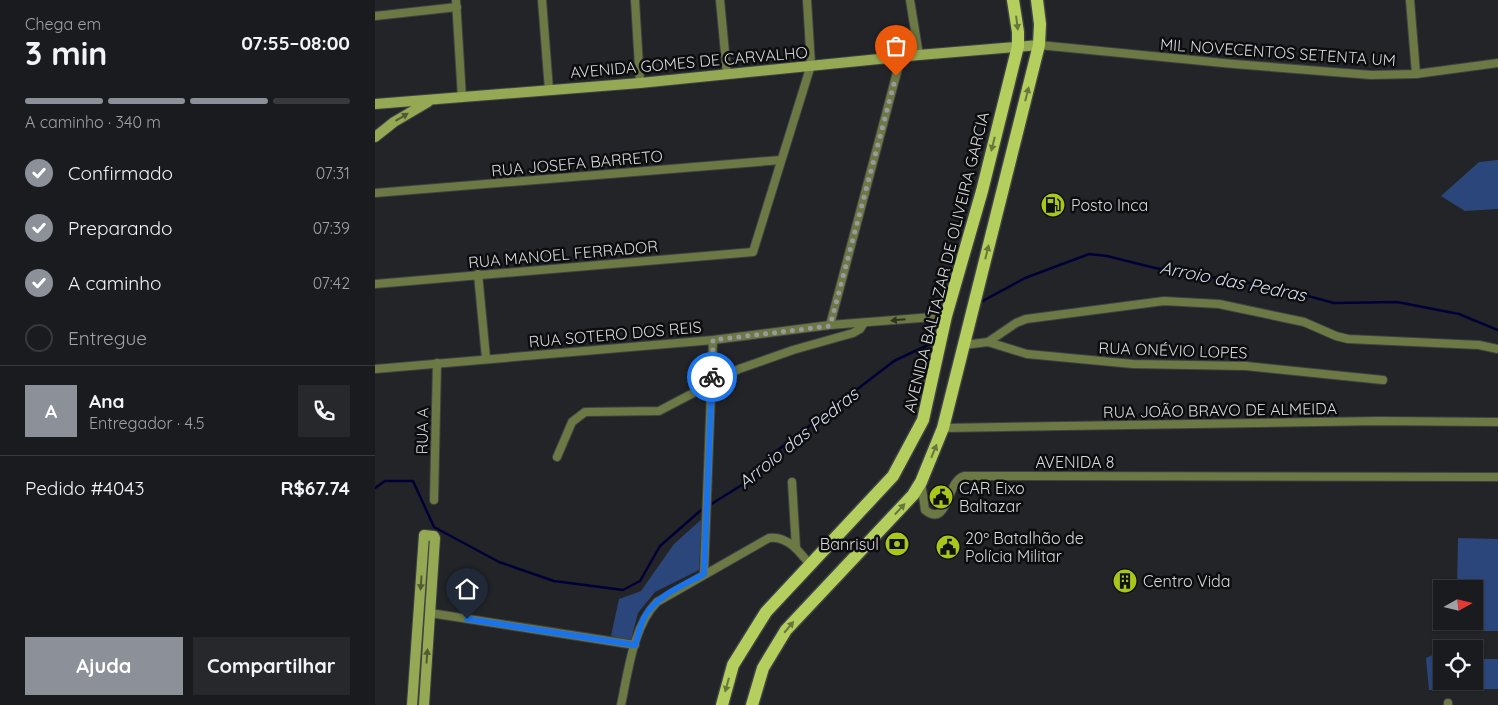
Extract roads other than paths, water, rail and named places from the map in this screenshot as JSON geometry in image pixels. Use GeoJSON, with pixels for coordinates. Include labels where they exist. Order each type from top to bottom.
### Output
{"type":"FeatureCollection","features":[{"type":"Feature","properties":{"kind":"main road","name":"AVENIDA BALTAZAR DE OLIVEIRA GARCIA"},"geometry":{"type":"LineString","coordinates":[[721,705],[733,665],[767,612],[893,476],[923,420],[945,320],[982,191],[1018,46],[1018,32],[1013,0]]}},
{"type":"Feature","properties":{"kind":"main road"},"geometry":{"type":"LineString","coordinates":[[752,705],[763,668],[786,630],[913,495],[921,482],[943,428],[1039,45],[1040,24],[1037,0]]}},
{"type":"Feature","properties":{"kind":"street"},"geometry":{"type":"LineString","coordinates":[[542,0],[549,90]]}},
{"type":"Feature","properties":{"kind":"street"},"geometry":{"type":"LineString","coordinates":[[635,0],[640,83]]}},
{"type":"Feature","properties":{"kind":"street"},"geometry":{"type":"LineString","coordinates":[[720,0],[727,74]]}},
{"type":"Feature","properties":{"kind":"street"},"geometry":{"type":"LineString","coordinates":[[781,160],[811,65],[807,0]]}},
{"type":"Feature","properties":{"kind":"street"},"geometry":{"type":"LineString","coordinates":[[910,0],[919,55]]}},
{"type":"Feature","properties":{"kind":"street"},"geometry":{"type":"LineString","coordinates":[[1410,0],[1416,74]]}},
{"type":"Feature","properties":{"kind":"street"},"geometry":{"type":"LineString","coordinates":[[375,16],[456,4],[462,98]]}},
{"type":"Feature","properties":{"kind":"street","name":"AVENIDA GOMES DE CARVALHO"},"geometry":{"type":"LineString","coordinates":[[375,137],[394,122],[431,100],[640,83],[811,65],[1039,45]]}},
{"type":"Feature","properties":{"kind":"street","name":"MIL NOVECENTOS SETENTA UM"},"geometry":{"type":"LineString","coordinates":[[1039,45],[1371,75],[1416,74],[1498,63]]}},
{"type":"Feature","properties":{"kind":"street"},"geometry":{"type":"LineString","coordinates":[[830,326],[901,57]]}},
{"type":"Feature","properties":{"kind":"street"},"geometry":{"type":"LineString","coordinates":[[375,104],[431,100]]}},
{"type":"Feature","properties":{"kind":"street","name":"RUA JOSEFA BARRETO"},"geometry":{"type":"LineString","coordinates":[[375,193],[781,160]]}},
{"type":"Feature","properties":{"kind":"street","name":"RUA MANOEL FERRADOR"},"geometry":{"type":"LineString","coordinates":[[375,284],[753,252],[781,160]]}},
{"type":"Feature","properties":{"kind":"street"},"geometry":{"type":"LineString","coordinates":[[478,274],[486,358]]}},
{"type":"Feature","properties":{"kind":"street"},"geometry":{"type":"LineString","coordinates":[[988,342],[1016,323],[1026,319],[1163,301],[1229,306],[1304,322],[1336,336],[1348,338],[1479,345],[1498,348]]}},
{"type":"Feature","properties":{"kind":"street","name":"RUA SOTERO DOS REIS"},"geometry":{"type":"LineString","coordinates":[[375,369],[713,340],[864,323],[945,320]]}},
{"type":"Feature","properties":{"kind":"street"},"geometry":{"type":"LineString","coordinates":[[557,457],[572,422],[585,412],[659,411],[739,369],[793,350],[853,333],[864,323]]}},
{"type":"Feature","properties":{"kind":"street"},"geometry":{"type":"LineString","coordinates":[[704,574],[713,340]]}},
{"type":"Feature","properties":{"kind":"street","name":"RUA ONÉVIO LOPES"},"geometry":{"type":"LineString","coordinates":[[964,345],[988,342],[1027,354],[1123,364],[1246,366],[1383,380]]}},
{"type":"Feature","properties":{"kind":"street","name":"RUA A"},"geometry":{"type":"LineString","coordinates":[[434,500],[437,363]]}},
{"type":"Feature","properties":{"kind":"street","name":"RUA JOÃO BRAVO DE ALMEIDA"},"geometry":{"type":"LineString","coordinates":[[943,428],[1378,421],[1498,422]]}},
{"type":"Feature","properties":{"kind":"street","name":"AVENIDA 8"},"geometry":{"type":"LineString","coordinates":[[921,482],[925,510],[937,514],[942,512],[955,481],[964,476],[1498,477]]}},
{"type":"Feature","properties":{"kind":"street"},"geometry":{"type":"LineString","coordinates":[[792,482],[796,548]]}},
{"type":"Feature","properties":{"kind":"street"},"geometry":{"type":"LineString","coordinates":[[412,705],[425,534],[435,538],[424,705]]}},
{"type":"Feature","properties":{"kind":"street"},"geometry":{"type":"LineString","coordinates":[[621,705],[643,619],[649,609],[669,594],[769,538],[781,538],[796,548],[810,565]]}},
{"type":"Feature","properties":{"kind":"street"},"geometry":{"type":"LineString","coordinates":[[430,613],[635,645]]}},
{"type":"Feature","properties":{"kind":"waterway","name":"Arroio das Pedras"},"geometry":{"type":"LineString","coordinates":[[979,303],[1025,278],[1089,254],[1107,256],[1155,268],[1275,287],[1334,303],[1397,302],[1459,314],[1498,330]]}},
{"type":"Feature","properties":{"kind":"waterway","name":"Arroio das Pedras"},"geometry":{"type":"LineString","coordinates":[[375,488],[385,481],[413,481],[434,527],[499,562],[554,581],[623,590],[640,581],[660,546],[700,511],[758,475],[770,456],[894,361],[934,342]]}},
{"type":"Feature","properties":{"kind":"place","name":"Posto Inca"},"geometry":{"type":"Point","coordinates":[1053,205]}},
{"type":"Feature","properties":{"kind":"place","name":"CAR Eixo Baltazar"},"geometry":{"type":"Point","coordinates":[941,497]}},
{"type":"Feature","properties":{"kind":"place","name":"Banrisul"},"geometry":{"type":"Point","coordinates":[897,544]}},
{"type":"Feature","properties":{"kind":"place","name":"20º Batalhão de Polícia Militar"},"geometry":{"type":"Point","coordinates":[948,547]}},
{"type":"Feature","properties":{"kind":"place","name":"Centro Vida"},"geometry":{"type":"Point","coordinates":[1125,581]}}]}
